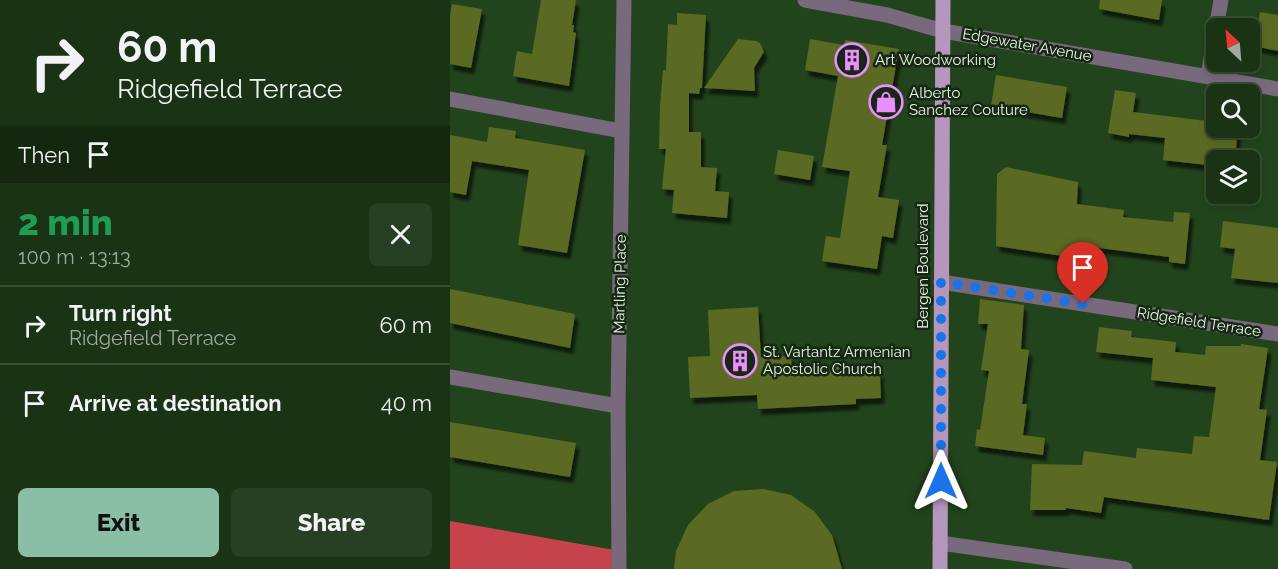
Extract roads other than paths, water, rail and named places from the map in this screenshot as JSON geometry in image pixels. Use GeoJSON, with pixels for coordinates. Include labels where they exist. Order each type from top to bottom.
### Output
{"type":"FeatureCollection","features":[{"type":"Feature","properties":{"kind":"main road","name":"Bergen Boulevard"},"geometry":{"type":"LineString","coordinates":[[940,569],[943,0]]}},
{"type":"Feature","properties":{"kind":"street","name":"Martling Place"},"geometry":{"type":"LineString","coordinates":[[619,569],[618,406],[624,0]]}},
{"type":"Feature","properties":{"kind":"street","name":"Edgewater Avenue"},"geometry":{"type":"LineString","coordinates":[[805,0],[887,15],[943,31],[1278,90]]}},
{"type":"Feature","properties":{"kind":"street"},"geometry":{"type":"LineString","coordinates":[[1208,76],[1221,0]]}},
{"type":"Feature","properties":{"kind":"street"},"geometry":{"type":"LineString","coordinates":[[450,99],[621,131]]}},
{"type":"Feature","properties":{"kind":"street","name":"Ridgefield Terrace"},"geometry":{"type":"LineString","coordinates":[[941,282],[1278,334]]}},
{"type":"Feature","properties":{"kind":"street"},"geometry":{"type":"LineString","coordinates":[[450,377],[618,406]]}},
{"type":"Feature","properties":{"kind":"street"},"geometry":{"type":"LineString","coordinates":[[940,543],[1125,569]]}},
{"type":"Feature","properties":{"kind":"place","name":"Art Woodworking"},"geometry":{"type":"Point","coordinates":[852,60]}},
{"type":"Feature","properties":{"kind":"place","name":"Alberto Sanchez Couture"},"geometry":{"type":"Point","coordinates":[886,102]}},
{"type":"Feature","properties":{"kind":"place","name":"St. Vartantz Armenian Apostolic Church"},"geometry":{"type":"Point","coordinates":[740,361]}}]}
